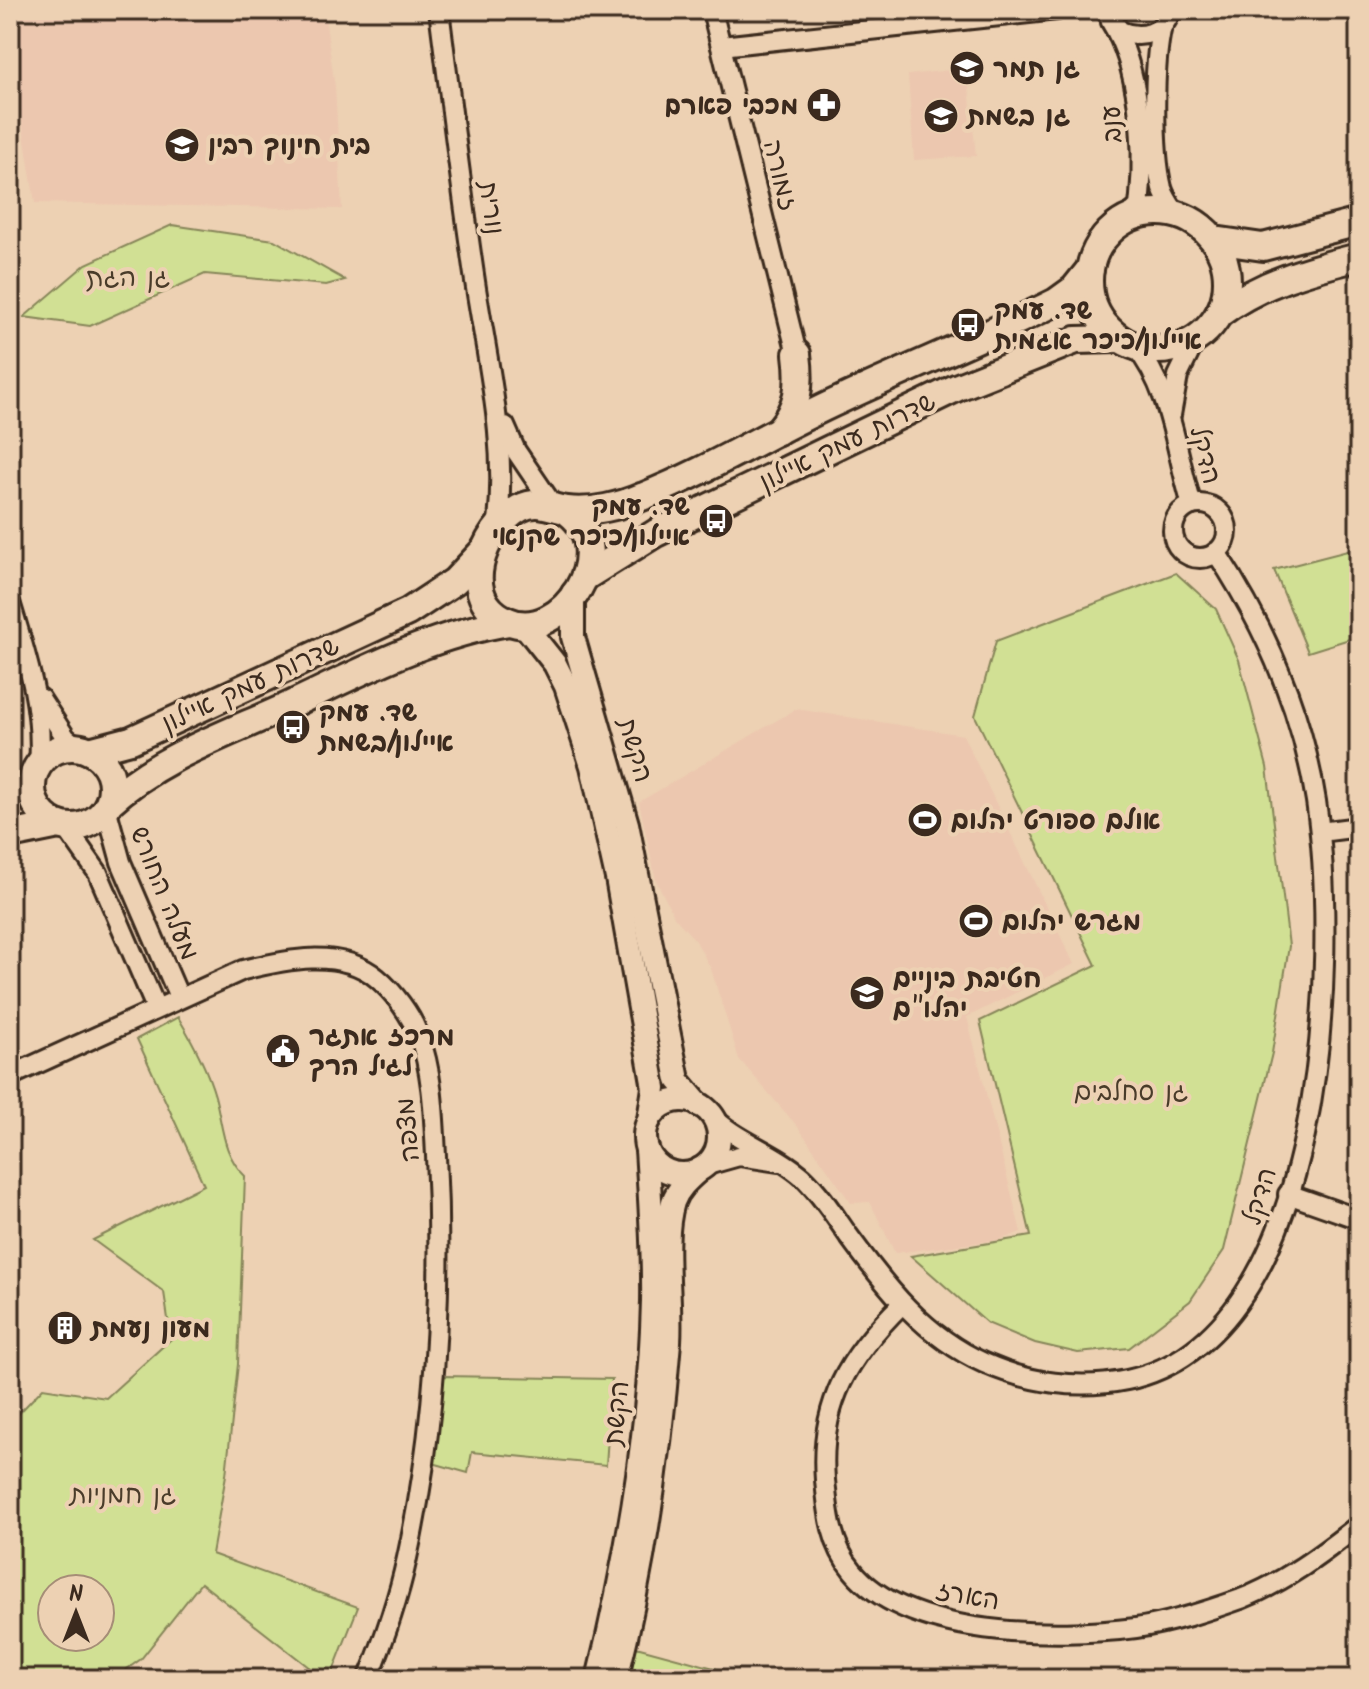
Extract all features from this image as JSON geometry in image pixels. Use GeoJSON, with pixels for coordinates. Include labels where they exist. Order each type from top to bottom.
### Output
{"type":"FeatureCollection","features":[{"type":"Feature","properties":{"kind":"main road"},"geometry":{"type":"LineString","coordinates":[[1219,314],[1227,276],[1214,240],[1196,224],[1177,215],[1156,212],[1123,222],[1105,237],[1090,269],[1089,289],[1094,308],[1105,325],[1127,342],[1172,349],[1196,339],[1219,314],[1243,296],[1301,273],[1359,257]]}},
{"type":"Feature","properties":{"kind":"main road"},"geometry":{"type":"LineString","coordinates":[[1214,240],[1263,247],[1359,222]]}},
{"type":"Feature","properties":{"kind":"main road","name":"שדרות עמק איילון"},"geometry":{"type":"LineString","coordinates":[[559,507],[601,509],[642,497],[854,393],[1056,302],[1074,289],[1090,269]]}},
{"type":"Feature","properties":{"kind":"main road","name":"שדרות עמק איילון"},"geometry":{"type":"LineString","coordinates":[[579,585],[656,533],[958,387],[1076,340],[1127,342]]}},
{"type":"Feature","properties":{"kind":"main road"},"geometry":{"type":"LineString","coordinates":[[797,354],[822,384],[854,393]]}},
{"type":"Feature","properties":{"kind":"main road"},"geometry":{"type":"LineString","coordinates":[[776,433],[796,404],[800,388],[797,354]]}},
{"type":"Feature","properties":{"kind":"main road"},"geometry":{"type":"LineString","coordinates":[[522,507],[559,507],[579,519],[591,543],[579,585],[549,618],[516,623],[488,604],[479,586],[479,561],[490,542],[522,507]]}},
{"type":"Feature","properties":{"kind":"main road","name":"שדרות עמק איילון"},"geometry":{"type":"LineString","coordinates":[[84,750],[131,740],[408,612],[455,581],[490,542]]}},
{"type":"Feature","properties":{"kind":"main road","name":"שדרות עמק איילון"},"geometry":{"type":"LineString","coordinates":[[107,805],[131,783],[168,761],[408,651],[448,634],[516,623]]}},
{"type":"Feature","properties":{"kind":"main road"},"geometry":{"type":"LineString","coordinates":[[10,790],[59,749],[84,750],[107,768],[111,781],[107,805],[90,823],[10,835]]}},
{"type":"Feature","properties":{"kind":"main road"},"geometry":{"type":"LineString","coordinates":[[36,768],[33,800],[47,819],[62,826]]}},
{"type":"Feature","properties":{"kind":"street","name":"נורית"},"geometry":{"type":"LineString","coordinates":[[439,10],[476,288],[498,412],[501,484],[490,542]]}},
{"type":"Feature","properties":{"kind":"street","name":"זמורה"},"geometry":{"type":"LineString","coordinates":[[712,10],[797,354]]}},
{"type":"Feature","properties":{"kind":"street"},"geometry":{"type":"LineString","coordinates":[[721,46],[1057,10]]}},
{"type":"Feature","properties":{"kind":"street"},"geometry":{"type":"LineString","coordinates":[[1108,16],[1131,35],[1152,33],[1166,18]]}},
{"type":"Feature","properties":{"kind":"street","name":"ענב"},"geometry":{"type":"LineString","coordinates":[[1108,16],[1126,45],[1136,96],[1139,206],[1123,222]]}},
{"type":"Feature","properties":{"kind":"street","name":"ענב"},"geometry":{"type":"LineString","coordinates":[[1166,18],[1155,65],[1160,172],[1166,198],[1177,215]]}},
{"type":"Feature","properties":{"kind":"street","name":"הדקל"},"geometry":{"type":"LineString","coordinates":[[1171,417],[1178,376],[1196,339]]}},
{"type":"Feature","properties":{"kind":"street","name":"הדקל"},"geometry":{"type":"LineString","coordinates":[[1127,342],[1156,376],[1171,417],[1192,505]]}},
{"type":"Feature","properties":{"kind":"street","name":"נורית"},"geometry":{"type":"LineString","coordinates":[[498,412],[516,451],[559,507]]}},
{"type":"Feature","properties":{"kind":"street"},"geometry":{"type":"LineString","coordinates":[[1207,504],[1222,515],[1226,536],[1216,552],[1198,558],[1180,550],[1175,542],[1173,525],[1177,516],[1192,505],[1207,504]]}},
{"type":"Feature","properties":{"kind":"street","name":"הדקל"},"geometry":{"type":"LineString","coordinates":[[704,1108],[723,1128],[789,1165],[816,1190],[902,1304],[927,1328],[955,1347],[1015,1374],[1078,1385],[1139,1377],[1169,1366],[1197,1348],[1235,1309],[1261,1270],[1288,1194],[1307,1115],[1321,1017],[1325,894],[1320,832],[1307,758],[1280,669],[1262,629],[1216,552]]}},
{"type":"Feature","properties":{"kind":"street","name":"הקשת"},"geometry":{"type":"LineString","coordinates":[[579,585],[571,619],[578,657],[624,811],[678,1080],[704,1108]]}},
{"type":"Feature","properties":{"kind":"street"},"geometry":{"type":"LineString","coordinates":[[10,602],[35,688],[40,729],[36,768]]}},
{"type":"Feature","properties":{"kind":"street","name":"הקשת"},"geometry":{"type":"LineString","coordinates":[[516,623],[555,664],[566,686],[595,779],[617,878],[654,1088],[649,1120]]}},
{"type":"Feature","properties":{"kind":"street"},"geometry":{"type":"LineString","coordinates":[[35,688],[66,738],[84,750]]}},
{"type":"Feature","properties":{"kind":"street","name":"מעלה החורש"},"geometry":{"type":"LineString","coordinates":[[107,805],[121,862],[179,997]]}},
{"type":"Feature","properties":{"kind":"street","name":"מעלה החורש"},"geometry":{"type":"LineString","coordinates":[[62,826],[98,873],[156,1008]]}},
{"type":"Feature","properties":{"kind":"street"},"geometry":{"type":"LineString","coordinates":[[1320,832],[1359,827]]}},
{"type":"Feature","properties":{"kind":"street","name":"מצפה"},"geometry":{"type":"LineString","coordinates":[[10,1076],[243,970],[287,961],[311,958],[343,962],[375,976],[401,1004],[419,1037],[435,1144],[439,1300],[425,1455],[406,1560],[384,1638],[368,1679]]}},
{"type":"Feature","properties":{"kind":"street"},"geometry":{"type":"LineString","coordinates":[[703,1167],[714,1155],[719,1133],[704,1108],[676,1101],[655,1111],[645,1134],[647,1149],[660,1167],[671,1173],[684,1174],[739,1156],[789,1165]]}},
{"type":"Feature","properties":{"kind":"street","name":"הקשת"},"geometry":{"type":"LineString","coordinates":[[598,1679],[628,1533],[647,1384],[653,1299],[647,1149]]}},
{"type":"Feature","properties":{"kind":"street","name":"הקשת"},"geometry":{"type":"LineString","coordinates":[[616,1679],[641,1565],[660,1445],[671,1312],[671,1217],[674,1200],[683,1184],[703,1167]]}},
{"type":"Feature","properties":{"kind":"street"},"geometry":{"type":"LineString","coordinates":[[1288,1194],[1359,1219]]}},
{"type":"Feature","properties":{"kind":"street","name":"הארז"},"geometry":{"type":"LineString","coordinates":[[902,1304],[856,1351],[841,1380],[829,1421],[824,1463],[828,1509],[837,1547],[864,1582],[911,1611],[957,1624],[1016,1630],[1077,1633],[1137,1627],[1185,1617],[1255,1592],[1292,1575],[1359,1525]]}},
{"type":"Feature","properties":{"kind":"shaded area","name":"בית חינוך רבין"},"geometry":{"type":"Polygon","coordinates":[[[10,10],[324,10],[335,87],[342,209],[35,203],[10,47],[10,10]]]}},
{"type":"Feature","properties":{"kind":"shaded area","name":"גן בשמת"},"geometry":{"type":"Polygon","coordinates":[[[967,68],[976,156],[914,160],[908,75],[967,68]]]}},
{"type":"Feature","properties":{"kind":"shaded area","name":"חטיבת ביניים יהלו\"ם"},"geometry":{"type":"Polygon","coordinates":[[[796,709],[963,735],[1074,964],[967,1017],[1021,1232],[999,1240],[895,1253],[870,1202],[851,1203],[798,1127],[739,1059],[711,969],[696,941],[675,918],[656,880],[639,802],[796,709]]]}},
{"type":"Feature","properties":{"kind":"green space","name":"גן הגת"},"geometry":{"type":"Polygon","coordinates":[[[172,225],[274,240],[345,280],[326,285],[205,274],[90,326],[24,317],[86,264],[172,225]]]}},
{"type":"Feature","properties":{"kind":"green space"},"geometry":{"type":"Polygon","coordinates":[[[1359,548],[1359,636],[1308,652],[1274,570],[1359,548]]]}},
{"type":"Feature","properties":{"kind":"green space","name":"גן סחלבים"},"geometry":{"type":"Polygon","coordinates":[[[1176,573],[1216,609],[1239,660],[1267,767],[1289,946],[1272,1053],[1224,1250],[1190,1301],[1129,1348],[1078,1353],[1035,1343],[987,1323],[911,1256],[1031,1236],[980,1021],[1096,965],[975,716],[996,641],[1176,573]]]}},
{"type":"Feature","properties":{"kind":"green space","name":"גן חמניות"},"geometry":{"type":"Polygon","coordinates":[[[178,1017],[208,1075],[228,1149],[245,1176],[238,1364],[226,1475],[212,1554],[358,1607],[330,1679],[324,1679],[201,1583],[141,1659],[113,1679],[10,1679],[10,1423],[43,1388],[106,1398],[171,1339],[164,1292],[93,1240],[204,1185],[137,1039],[178,1017]]]}},
{"type":"Feature","properties":{"kind":"green space"},"geometry":{"type":"Polygon","coordinates":[[[443,1376],[612,1379],[606,1465],[472,1452],[468,1473],[429,1462],[443,1376]]]}},
{"type":"Feature","properties":{"kind":"green space"},"geometry":{"type":"Polygon","coordinates":[[[625,1644],[744,1676],[746,1679],[616,1679],[625,1644]]]}},
{"type":"Feature","properties":{"kind":"place","name":"גן תמר"},"geometry":{"type":"Point","coordinates":[967,68]}},
{"type":"Feature","properties":{"kind":"place","name":"מכבי פארם"},"geometry":{"type":"Point","coordinates":[824,105]}},
{"type":"Feature","properties":{"kind":"place","name":"גן בשמת"},"geometry":{"type":"Point","coordinates":[941,116]}},
{"type":"Feature","properties":{"kind":"place","name":"בית חינוך רבין"},"geometry":{"type":"Point","coordinates":[182,145]}},
{"type":"Feature","properties":{"kind":"place","name":"שד. עמק איילון/כיכר אגמית"},"geometry":{"type":"Point","coordinates":[968,325]}},
{"type":"Feature","properties":{"kind":"place","name":"שד. עמק איילון/כיכר שקנאי"},"geometry":{"type":"Point","coordinates":[716,521]}},
{"type":"Feature","properties":{"kind":"place","name":"שד. עמק איילון/בשמת"},"geometry":{"type":"Point","coordinates":[293,727]}},
{"type":"Feature","properties":{"kind":"place","name":"אולם ספורט יהלום"},"geometry":{"type":"Point","coordinates":[925,820]}},
{"type":"Feature","properties":{"kind":"place","name":"מגרש יהלום"},"geometry":{"type":"Point","coordinates":[976,921]}},
{"type":"Feature","properties":{"kind":"place","name":"חטיבת ביניים יהלו\"ם"},"geometry":{"type":"Point","coordinates":[867,993]}},
{"type":"Feature","properties":{"kind":"place","name":"מרכז אתגר לגיל הרך"},"geometry":{"type":"Point","coordinates":[283,1051]}},
{"type":"Feature","properties":{"kind":"place","name":"מעון נעמת"},"geometry":{"type":"Point","coordinates":[65,1328]}}]}
